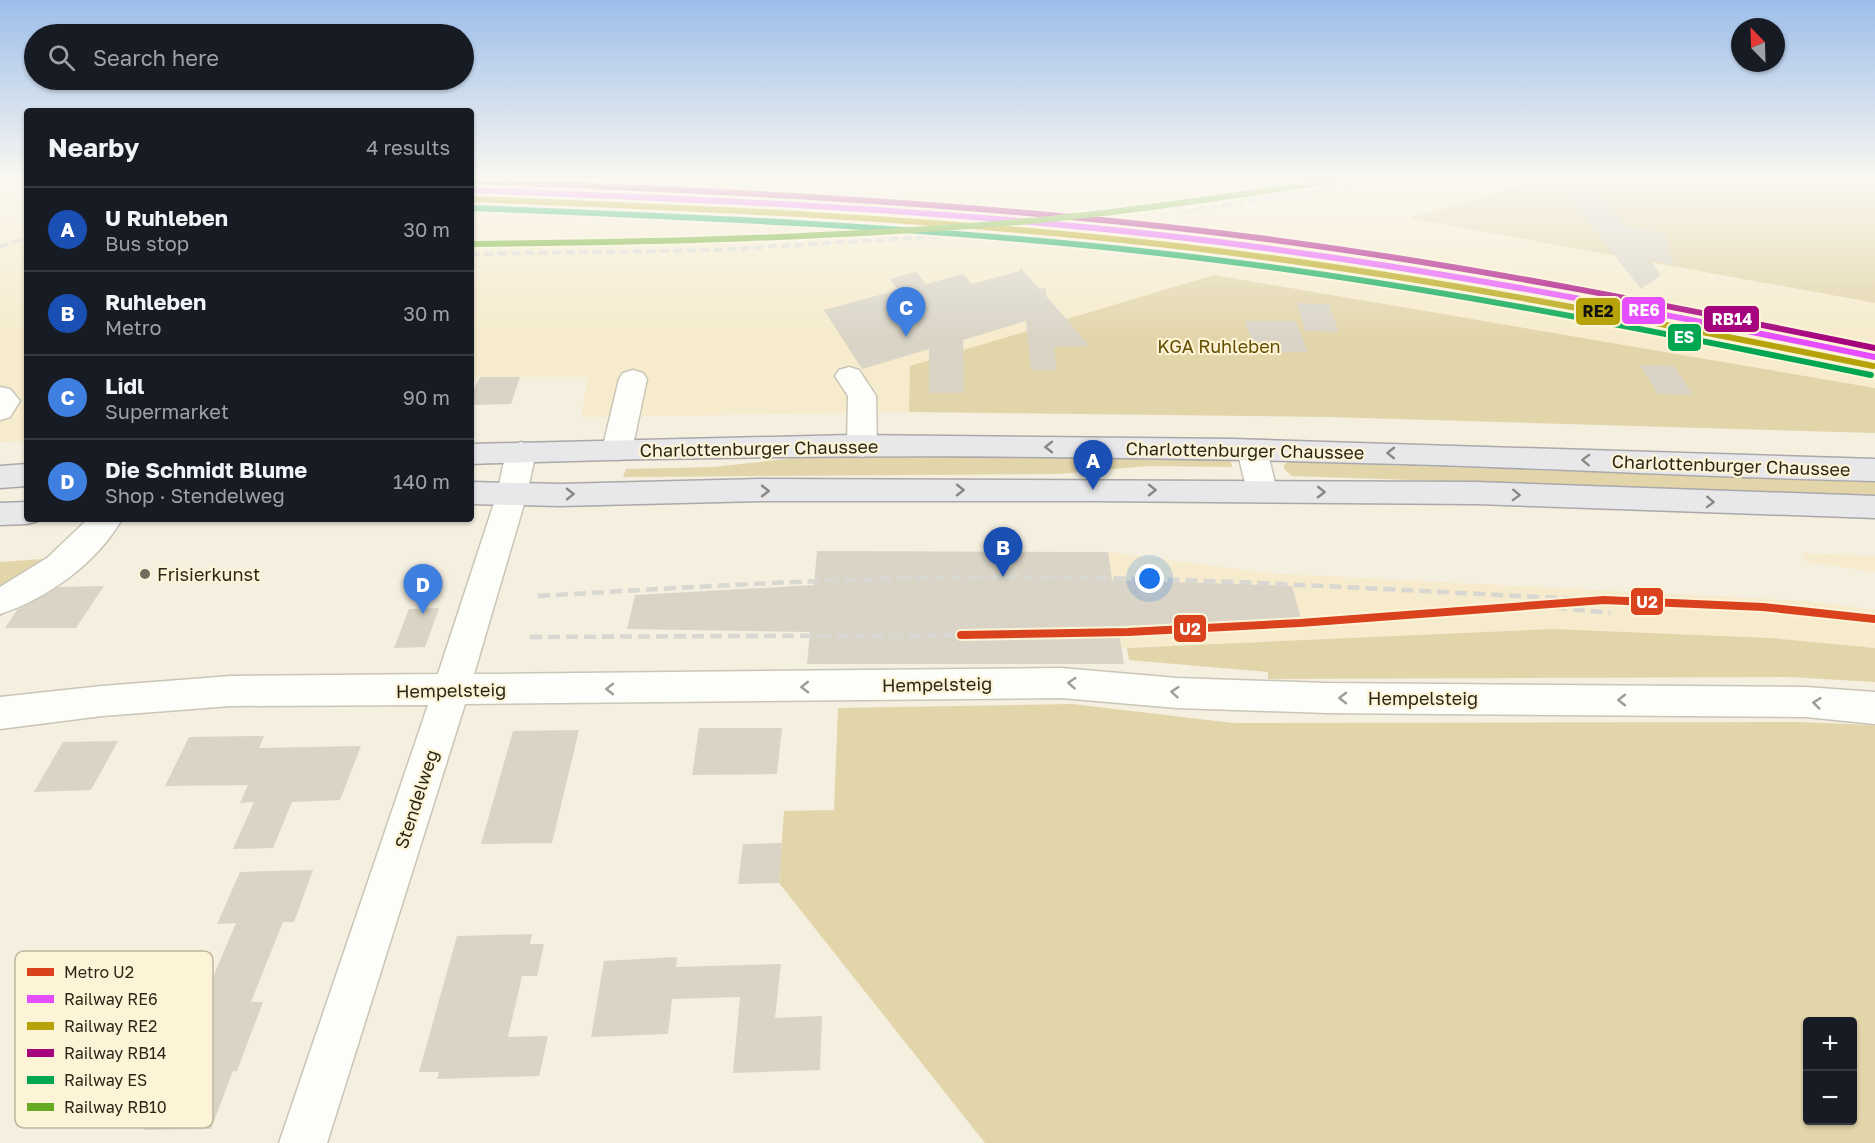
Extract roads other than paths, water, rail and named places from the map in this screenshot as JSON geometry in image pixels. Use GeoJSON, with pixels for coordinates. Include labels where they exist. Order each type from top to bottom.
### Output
{"type":"FeatureCollection","features":[{"type":"Feature","properties":{"kind":"main road","name":"Charlottenburger Chaussee"},"geometry":{"type":"LineString","coordinates":[[474,454],[862,447],[1252,450],[1875,470]]}},
{"type":"Feature","properties":{"kind":"main road"},"geometry":{"type":"LineString","coordinates":[[0,477],[24,475]]}},
{"type":"Feature","properties":{"kind":"main road","name":"Charlottenburger Chaussee"},"geometry":{"type":"LineString","coordinates":[[474,493],[760,490],[1476,493],[1875,507]]}},
{"type":"Feature","properties":{"kind":"main road"},"geometry":{"type":"LineString","coordinates":[[0,514],[24,513]]}},
{"type":"Feature","properties":{"kind":"street"},"geometry":{"type":"LineString","coordinates":[[849,376],[862,396],[862,447]]}},
{"type":"Feature","properties":{"kind":"street"},"geometry":{"type":"LineString","coordinates":[[617,450],[633,379]]}},
{"type":"Feature","properties":{"kind":"street"},"geometry":{"type":"LineString","coordinates":[[0,396],[6,401],[0,410]]}},
{"type":"Feature","properties":{"kind":"street"},"geometry":{"type":"LineString","coordinates":[[1252,450],[1262,491]]}},
{"type":"Feature","properties":{"kind":"street","name":"Stendelweg"},"geometry":{"type":"LineString","coordinates":[[303,1143],[451,690],[512,494],[521,452]]}},
{"type":"Feature","properties":{"kind":"street"},"geometry":{"type":"LineString","coordinates":[[0,602],[71,557],[81,549],[104,522]]}},
{"type":"Feature","properties":{"kind":"street","name":"Hempelsteig"},"geometry":{"type":"LineString","coordinates":[[0,713],[102,700],[231,691],[1061,682],[1219,695],[1806,702],[1875,708]]}},
{"type":"Feature","properties":{"kind":"railway"},"geometry":{"type":"LineString","coordinates":[[474,254],[717,250],[944,236]]}},
{"type":"Feature","properties":{"kind":"railway"},"geometry":{"type":"LineString","coordinates":[[0,247],[24,238]]}},
{"type":"Feature","properties":{"kind":"railway"},"geometry":{"type":"LineString","coordinates":[[538,596],[829,581],[1004,577],[1229,582],[1604,600]]}},
{"type":"Feature","properties":{"kind":"railway"},"geometry":{"type":"LineString","coordinates":[[1519,604],[1610,613]]}},
{"type":"Feature","properties":{"kind":"railway"},"geometry":{"type":"LineString","coordinates":[[530,637],[961,635]]}},
{"type":"Feature","properties":{"kind":"metro line","name":"U2"},"geometry":{"type":"LineString","coordinates":[[961,635],[1128,632],[1300,623],[1604,600],[1763,607],[1875,619]]}},
{"type":"Feature","properties":{"kind":"rail line","name":"RB10"},"geometry":{"type":"LineString","coordinates":[[474,244],[745,239],[875,232]]}},
{"type":"Feature","properties":{"kind":"rail line","name":"ES"},"geometry":{"type":"LineString","coordinates":[[940,232],[1159,253],[1334,276],[1641,329],[1871,375]]}},
{"type":"Feature","properties":{"kind":"rail line","name":"RE2"},"geometry":{"type":"LineString","coordinates":[[1044,232],[1258,256],[1412,279],[1643,320],[1873,366]]}},
{"type":"Feature","properties":{"kind":"rail line","name":"RE6"},"geometry":{"type":"LineString","coordinates":[[1135,232],[1259,247],[1414,270],[1645,311],[1875,357]]}},
{"type":"Feature","properties":{"kind":"rail line","name":"RB14"},"geometry":{"type":"LineString","coordinates":[[1213,232],[1337,249],[1491,274],[1875,348]]}},
{"type":"Feature","properties":{"kind":"place","name":"Lidl"},"geometry":{"type":"Point","coordinates":[906,337]}},
{"type":"Feature","properties":{"kind":"place","name":"U Ruhleben"},"geometry":{"type":"Point","coordinates":[1093,490]}},
{"type":"Feature","properties":{"kind":"place","name":"Frisierkunst"},"geometry":{"type":"Point","coordinates":[145,574]}},
{"type":"Feature","properties":{"kind":"place","name":"Ruhleben"},"geometry":{"type":"Point","coordinates":[1003,577]}},
{"type":"Feature","properties":{"kind":"place","name":"Die Schmidt Blume"},"geometry":{"type":"Point","coordinates":[423,614]}},
{"type":"Feature","properties":{"kind":"park label","name":"KGA Ruhleben"},"geometry":{"type":"Point","coordinates":[1219,346]}}]}
